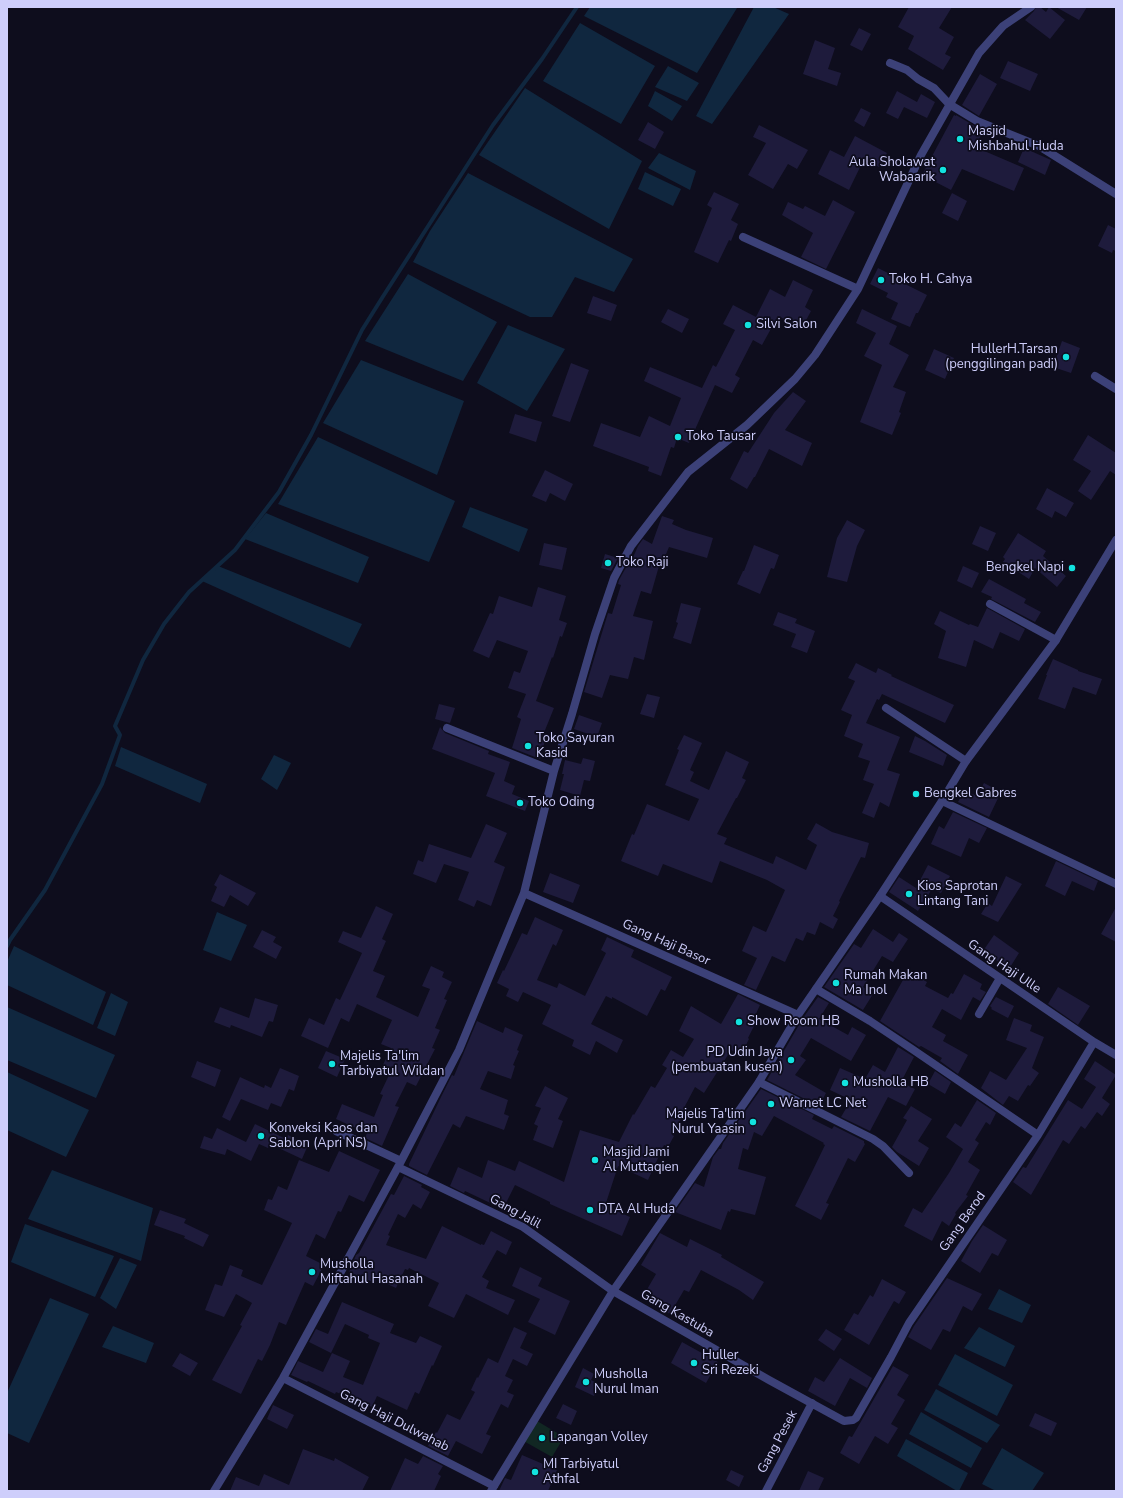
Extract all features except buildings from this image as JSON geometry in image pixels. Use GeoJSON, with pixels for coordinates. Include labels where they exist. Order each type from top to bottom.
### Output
{"type":"FeatureCollection","features":[{"type":"Feature","properties":{"kind":"street"},"geometry":{"type":"LineString","coordinates":[[214,1491],[283,1378],[459,1050],[524,893],[554,771],[595,634],[614,578],[631,546],[688,472],[747,425],[795,379],[815,355],[858,289],[921,155],[979,53],[1003,26],[1031,7]]}},
{"type":"Feature","properties":{"kind":"street"},"geometry":{"type":"LineString","coordinates":[[890,63],[907,70],[918,79],[934,88],[950,104],[977,121],[1039,146],[1116,194]]}},
{"type":"Feature","properties":{"kind":"street"},"geometry":{"type":"LineString","coordinates":[[743,237],[858,289]]}},
{"type":"Feature","properties":{"kind":"street"},"geometry":{"type":"LineString","coordinates":[[1095,376],[1116,388]]}},
{"type":"Feature","properties":{"kind":"street"},"geometry":{"type":"LineString","coordinates":[[492,1488],[613,1291],[759,1082],[798,1015],[880,896],[942,801],[966,761],[1056,640],[1116,540]]}},
{"type":"Feature","properties":{"kind":"street"},"geometry":{"type":"LineString","coordinates":[[990,604],[1056,640]]}},
{"type":"Feature","properties":{"kind":"street"},"geometry":{"type":"LineString","coordinates":[[886,708],[966,761]]}},
{"type":"Feature","properties":{"kind":"street"},"geometry":{"type":"LineString","coordinates":[[447,728],[554,771]]}},
{"type":"Feature","properties":{"kind":"street"},"geometry":{"type":"LineString","coordinates":[[942,801],[1116,884]]}},
{"type":"Feature","properties":{"kind":"street","name":"Gang Haji Basor"},"geometry":{"type":"LineString","coordinates":[[524,893],[798,1015]]}},
{"type":"Feature","properties":{"kind":"street","name":"Gang Haji Ulle"},"geometry":{"type":"LineString","coordinates":[[880,896],[1094,1042],[1116,1055]]}},
{"type":"Feature","properties":{"kind":"street"},"geometry":{"type":"LineString","coordinates":[[979,1014],[1000,978]]}},
{"type":"Feature","properties":{"kind":"street"},"geometry":{"type":"LineString","coordinates":[[816,989],[906,1045],[1038,1135]]}},
{"type":"Feature","properties":{"kind":"street","name":"Gang Berod"},"geometry":{"type":"LineString","coordinates":[[856,1418],[913,1317],[1038,1135],[1094,1042]]}},
{"type":"Feature","properties":{"kind":"street"},"geometry":{"type":"LineString","coordinates":[[759,1082],[873,1139],[883,1146],[909,1173]]}},
{"type":"Feature","properties":{"kind":"street","name":"Gang Jalil"},"geometry":{"type":"LineString","coordinates":[[336,1131],[523,1227],[613,1291]]}},
{"type":"Feature","properties":{"kind":"street","name":"Gang Kastuba"},"geometry":{"type":"LineString","coordinates":[[613,1291],[844,1420],[853,1420],[856,1418]]}},
{"type":"Feature","properties":{"kind":"street","name":"Gang Haji Dulwahab"},"geometry":{"type":"LineString","coordinates":[[283,1378],[492,1488]]}},
{"type":"Feature","properties":{"kind":"street","name":"Gang Pesek"},"geometry":{"type":"LineString","coordinates":[[766,1491],[812,1403]]}},
{"type":"Feature","properties":{"kind":"green space","name":"Lapangan Volley"},"geometry":{"type":"Polygon","coordinates":[[[532,1418],[564,1437],[552,1457],[520,1439],[532,1418]]]}},
{"type":"Feature","properties":{"kind":"water"},"geometry":{"type":"Polygon","coordinates":[[[590,7],[737,8],[697,73],[584,16],[590,7]]]}},
{"type":"Feature","properties":{"kind":"water"},"geometry":{"type":"Polygon","coordinates":[[[754,7],[773,7],[789,14],[712,124],[696,116],[754,7]]]}},
{"type":"Feature","properties":{"kind":"water"},"geometry":{"type":"Polygon","coordinates":[[[580,23],[655,66],[621,124],[543,81],[580,23]]]}},
{"type":"Feature","properties":{"kind":"water"},"geometry":{"type":"Polygon","coordinates":[[[668,66],[699,83],[687,101],[655,87],[668,66]]]}},
{"type":"Feature","properties":{"kind":"water"},"geometry":{"type":"Polygon","coordinates":[[[525,88],[642,161],[609,229],[479,155],[525,88]]]}},
{"type":"Feature","properties":{"kind":"water"},"geometry":{"type":"Polygon","coordinates":[[[655,91],[682,106],[672,121],[648,106],[655,91]]]}},
{"type":"Feature","properties":{"kind":"water"},"geometry":{"type":"Polygon","coordinates":[[[659,153],[696,171],[690,190],[648,168],[659,153]]]}},
{"type":"Feature","properties":{"kind":"water"},"geometry":{"type":"Polygon","coordinates":[[[645,172],[681,189],[673,206],[638,189],[645,172]]]}},
{"type":"Feature","properties":{"kind":"water"},"geometry":{"type":"Polygon","coordinates":[[[468,173],[633,259],[614,292],[575,277],[552,317],[530,317],[413,262],[430,231],[468,173]]]}},
{"type":"Feature","properties":{"kind":"water"},"geometry":{"type":"Polygon","coordinates":[[[408,274],[497,322],[463,381],[365,341],[408,274]]]}},
{"type":"Feature","properties":{"kind":"water"},"geometry":{"type":"Polygon","coordinates":[[[508,325],[565,349],[527,411],[477,383],[508,325]]]}},
{"type":"Feature","properties":{"kind":"water"},"geometry":{"type":"Polygon","coordinates":[[[361,360],[464,401],[437,475],[323,423],[361,360]]]}},
{"type":"Feature","properties":{"kind":"water"},"geometry":{"type":"Polygon","coordinates":[[[318,437],[455,501],[429,562],[278,504],[318,437]]]}},
{"type":"Feature","properties":{"kind":"water"},"geometry":{"type":"Polygon","coordinates":[[[470,507],[528,529],[519,552],[462,527],[470,507]]]}},
{"type":"Feature","properties":{"kind":"water"},"geometry":{"type":"Polygon","coordinates":[[[266,513],[369,557],[358,583],[245,539],[266,513]]]}},
{"type":"Feature","properties":{"kind":"water"},"geometry":{"type":"Polygon","coordinates":[[[218,566],[362,624],[350,648],[202,581],[218,566]]]}},
{"type":"Feature","properties":{"kind":"water"},"geometry":{"type":"Polygon","coordinates":[[[121,747],[207,784],[200,803],[115,766],[121,747]]]}},
{"type":"Feature","properties":{"kind":"water"},"geometry":{"type":"Polygon","coordinates":[[[274,755],[291,763],[277,790],[261,779],[274,755]]]}},
{"type":"Feature","properties":{"kind":"water"},"geometry":{"type":"Polygon","coordinates":[[[217,912],[247,925],[231,961],[203,950],[217,912]]]}},
{"type":"Feature","properties":{"kind":"water"},"geometry":{"type":"Polygon","coordinates":[[[14,946],[106,992],[93,1025],[7,985],[7,962],[14,946]]]}},
{"type":"Feature","properties":{"kind":"water"},"geometry":{"type":"Polygon","coordinates":[[[111,993],[128,1002],[115,1036],[97,1028],[111,993]]]}},
{"type":"Feature","properties":{"kind":"water"},"geometry":{"type":"Polygon","coordinates":[[[7,1007],[115,1055],[96,1098],[7,1060],[7,1007]]]}},
{"type":"Feature","properties":{"kind":"water"},"geometry":{"type":"Polygon","coordinates":[[[7,1072],[89,1110],[66,1157],[7,1130],[7,1072]]]}},
{"type":"Feature","properties":{"kind":"water"},"geometry":{"type":"Polygon","coordinates":[[[52,1170],[153,1208],[141,1261],[28,1219],[52,1170]]]}},
{"type":"Feature","properties":{"kind":"water"},"geometry":{"type":"Polygon","coordinates":[[[25,1224],[114,1256],[95,1297],[11,1262],[25,1224]]]}},
{"type":"Feature","properties":{"kind":"water"},"geometry":{"type":"Polygon","coordinates":[[[120,1258],[137,1265],[116,1309],[100,1298],[120,1258]]]}},
{"type":"Feature","properties":{"kind":"water"},"geometry":{"type":"Polygon","coordinates":[[[999,1289],[1031,1305],[1022,1323],[988,1309],[999,1289]]]}},
{"type":"Feature","properties":{"kind":"water"},"geometry":{"type":"Polygon","coordinates":[[[50,1298],[89,1314],[29,1443],[7,1433],[7,1393],[50,1298]]]}},
{"type":"Feature","properties":{"kind":"water"},"geometry":{"type":"Polygon","coordinates":[[[113,1326],[154,1343],[146,1363],[102,1347],[113,1326]]]}},
{"type":"Feature","properties":{"kind":"water"},"geometry":{"type":"Polygon","coordinates":[[[979,1327],[1015,1346],[1005,1367],[964,1348],[979,1327]]]}},
{"type":"Feature","properties":{"kind":"water"},"geometry":{"type":"Polygon","coordinates":[[[955,1354],[1013,1385],[997,1416],[938,1385],[955,1354]]]}},
{"type":"Feature","properties":{"kind":"water"},"geometry":{"type":"Polygon","coordinates":[[[936,1389],[1000,1425],[987,1443],[924,1410],[936,1389]]]}},
{"type":"Feature","properties":{"kind":"water"},"geometry":{"type":"Polygon","coordinates":[[[921,1412],[982,1448],[971,1468],[909,1434],[921,1412]]]}},
{"type":"Feature","properties":{"kind":"water"},"geometry":{"type":"Polygon","coordinates":[[[906,1439],[968,1473],[959,1491],[897,1456],[906,1439]]]}},
{"type":"Feature","properties":{"kind":"water"},"geometry":{"type":"Polygon","coordinates":[[[1002,1448],[1044,1473],[1032,1491],[996,1491],[982,1484],[1002,1448]]]}},
{"type":"Feature","properties":{"kind":"waterway"},"geometry":{"type":"LineString","coordinates":[[7,946],[45,890],[102,784],[120,735],[115,726],[143,660],[164,624],[189,592],[235,550],[279,492],[311,435],[362,330],[493,125],[542,59],[577,7]]}},
{"type":"Feature","properties":{"kind":"place","name":"Masjid Mishbahul Huda"},"geometry":{"type":"Point","coordinates":[960,139]}},
{"type":"Feature","properties":{"kind":"place","name":"Aula Sholawat Wabaarik"},"geometry":{"type":"Point","coordinates":[943,170]}},
{"type":"Feature","properties":{"kind":"place","name":"Toko H. Cahya"},"geometry":{"type":"Point","coordinates":[881,280]}},
{"type":"Feature","properties":{"kind":"place","name":"Silvi Salon"},"geometry":{"type":"Point","coordinates":[748,325]}},
{"type":"Feature","properties":{"kind":"place","name":"HullerH.Tarsan (penggilingan padi)"},"geometry":{"type":"Point","coordinates":[1066,357]}},
{"type":"Feature","properties":{"kind":"place","name":"Toko Tausar"},"geometry":{"type":"Point","coordinates":[678,437]}},
{"type":"Feature","properties":{"kind":"place","name":"Toko Raji"},"geometry":{"type":"Point","coordinates":[608,563]}},
{"type":"Feature","properties":{"kind":"place","name":"Bengkel Napi"},"geometry":{"type":"Point","coordinates":[1072,568]}},
{"type":"Feature","properties":{"kind":"place","name":"Toko Sayuran Kasid"},"geometry":{"type":"Point","coordinates":[528,746]}},
{"type":"Feature","properties":{"kind":"place","name":"Bengkel Gabres"},"geometry":{"type":"Point","coordinates":[916,794]}},
{"type":"Feature","properties":{"kind":"place","name":"Toko Oding"},"geometry":{"type":"Point","coordinates":[520,803]}},
{"type":"Feature","properties":{"kind":"place","name":"Kios Saprotan Lintang Tani"},"geometry":{"type":"Point","coordinates":[909,894]}},
{"type":"Feature","properties":{"kind":"place","name":"Rumah Makan Ma Inol"},"geometry":{"type":"Point","coordinates":[836,983]}},
{"type":"Feature","properties":{"kind":"place","name":"Show Room HB"},"geometry":{"type":"Point","coordinates":[739,1022]}},
{"type":"Feature","properties":{"kind":"place","name":"PD Udin Jaya (pembuatan kusen)"},"geometry":{"type":"Point","coordinates":[791,1060]}},
{"type":"Feature","properties":{"kind":"place","name":"Majelis Ta'lim Tarbiyatul Wildan"},"geometry":{"type":"Point","coordinates":[332,1064]}},
{"type":"Feature","properties":{"kind":"place","name":"Musholla HB"},"geometry":{"type":"Point","coordinates":[845,1083]}},
{"type":"Feature","properties":{"kind":"place","name":"Warnet LC Net"},"geometry":{"type":"Point","coordinates":[771,1104]}},
{"type":"Feature","properties":{"kind":"place","name":"Majelis Ta'lim Nurul Yaasin"},"geometry":{"type":"Point","coordinates":[753,1122]}},
{"type":"Feature","properties":{"kind":"place","name":"Konveksi Kaos dan Sablon (Apri NS)"},"geometry":{"type":"Point","coordinates":[261,1136]}},
{"type":"Feature","properties":{"kind":"place","name":"Masjid Jami Al Muttaqien"},"geometry":{"type":"Point","coordinates":[595,1160]}},
{"type":"Feature","properties":{"kind":"place","name":"DTA Al Huda"},"geometry":{"type":"Point","coordinates":[590,1210]}},
{"type":"Feature","properties":{"kind":"place","name":"Musholla Miftahul Hasanah"},"geometry":{"type":"Point","coordinates":[312,1272]}},
{"type":"Feature","properties":{"kind":"place","name":"Huller Sri Rezeki"},"geometry":{"type":"Point","coordinates":[694,1363]}},
{"type":"Feature","properties":{"kind":"place","name":"Musholla Nurul Iman"},"geometry":{"type":"Point","coordinates":[586,1382]}},
{"type":"Feature","properties":{"kind":"place","name":"Lapangan Volley"},"geometry":{"type":"Point","coordinates":[542,1438]}},
{"type":"Feature","properties":{"kind":"place","name":"MI Tarbiyatul Athfal"},"geometry":{"type":"Point","coordinates":[535,1472]}}]}
